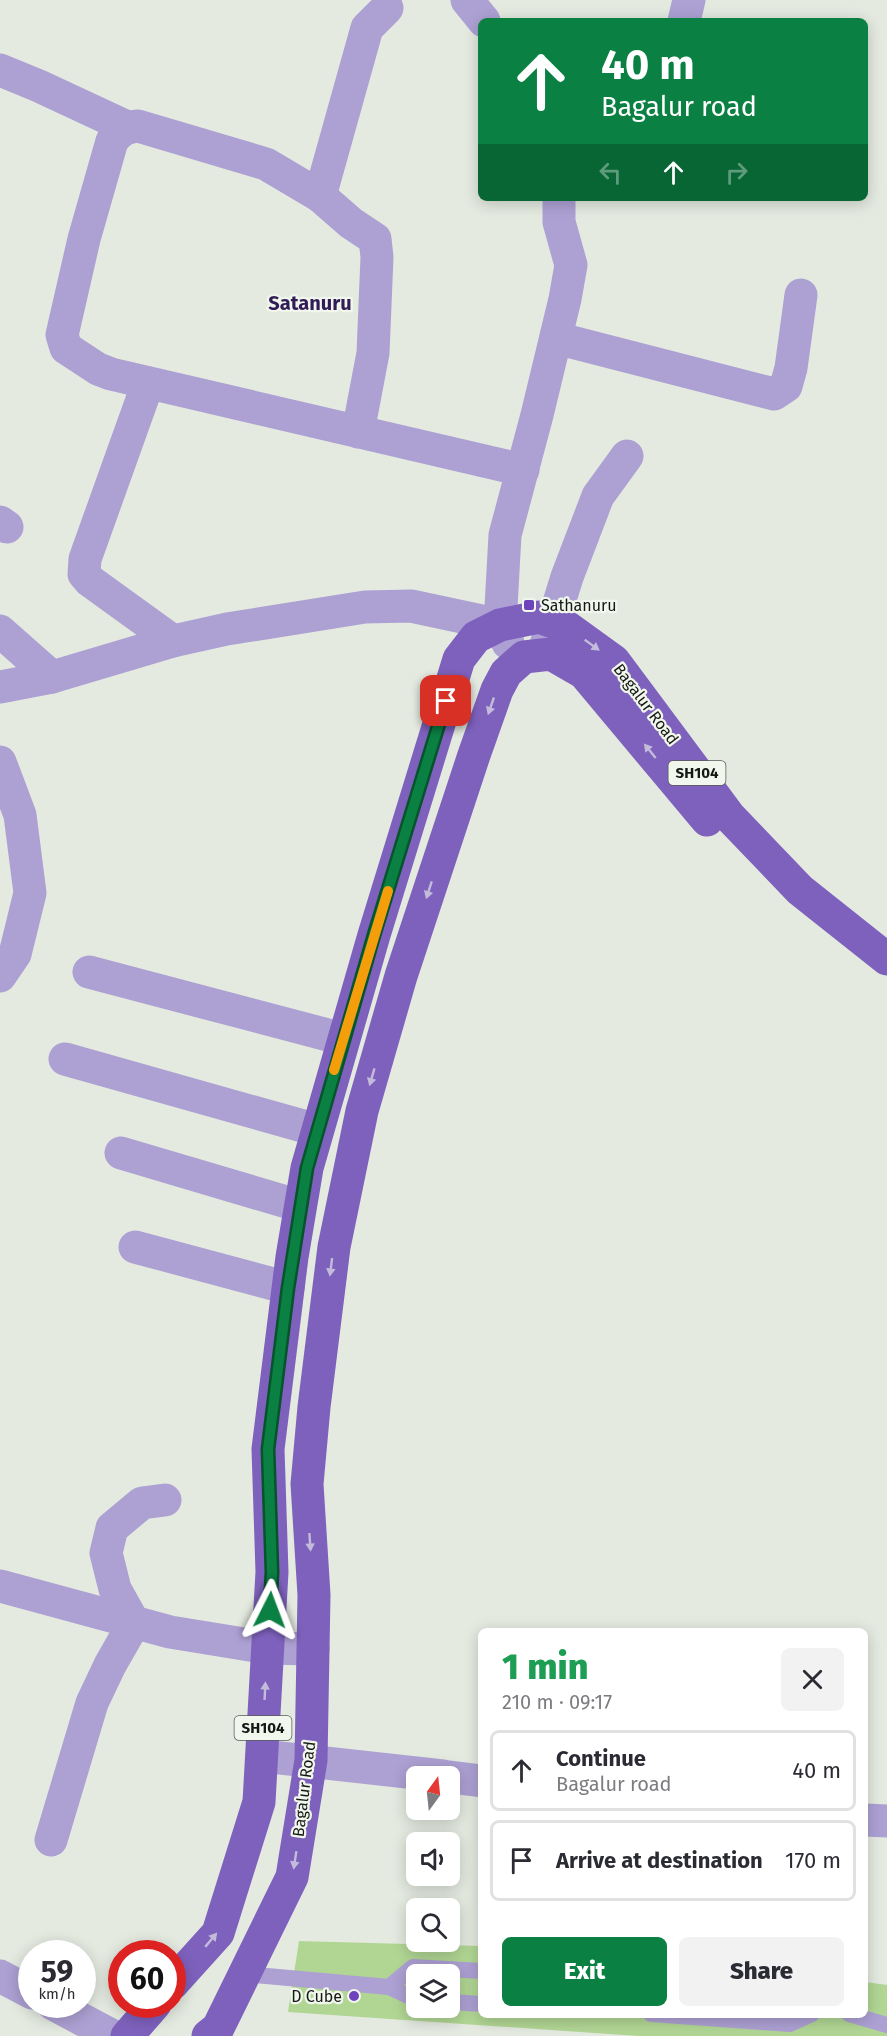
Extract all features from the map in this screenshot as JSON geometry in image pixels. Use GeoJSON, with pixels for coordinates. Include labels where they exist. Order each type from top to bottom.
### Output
{"type":"FeatureCollection","features":[{"type":"Feature","properties":{"kind":"main road","name":"Bagalur Road"},"geometry":{"type":"LineString","coordinates":[[488,631],[539,617],[567,627],[614,661],[730,817],[800,890],[887,959]]}},
{"type":"Feature","properties":{"kind":"main road","name":"SH104"},"geometry":{"type":"LineString","coordinates":[[186,1968],[218,1933],[259,1802],[272,1572],[268,1449],[288,1288],[307,1168],[343,1039],[459,659],[488,631]]}},
{"type":"Feature","properties":{"kind":"main road","name":"Bagalur Road"},"geometry":{"type":"LineString","coordinates":[[207,2036],[218,2028],[292,1877],[311,1761],[314,1595],[307,1484],[334,1247],[362,1111],[401,976],[474,755],[497,690],[506,673],[530,659],[551,654],[584,673],[722,839],[785,902],[873,973],[887,979]]}},
{"type":"Feature","properties":{"kind":"main road"},"geometry":{"type":"LineString","coordinates":[[126,2036],[142,2018]]}},
{"type":"Feature","properties":{"kind":"street"},"geometry":{"type":"LineString","coordinates":[[467,0],[482,18]]}},
{"type":"Feature","properties":{"kind":"street"},"geometry":{"type":"LineString","coordinates":[[685,18],[689,0]]}},
{"type":"Feature","properties":{"kind":"street"},"geometry":{"type":"LineString","coordinates":[[320,196],[367,28],[387,8]]}},
{"type":"Feature","properties":{"kind":"street"},"geometry":{"type":"LineString","coordinates":[[0,70],[127,127]]}},
{"type":"Feature","properties":{"kind":"street"},"geometry":{"type":"LineString","coordinates":[[358,432],[373,353],[377,257],[375,239],[351,223],[320,196],[266,164],[138,126],[127,127],[118,133],[112,141],[84,239],[62,335],[66,348],[98,369],[111,374],[358,432],[523,470]]}},
{"type":"Feature","properties":{"kind":"street"},"geometry":{"type":"LineString","coordinates":[[488,631],[505,536],[556,338],[572,265],[559,222],[559,201]]}},
{"type":"Feature","properties":{"kind":"street"},"geometry":{"type":"LineString","coordinates":[[556,338],[774,394],[786,386],[789,377],[801,295]]}},
{"type":"Feature","properties":{"kind":"street"},"geometry":{"type":"LineString","coordinates":[[148,383],[85,559],[84,574],[90,581],[173,641]]}},
{"type":"Feature","properties":{"kind":"street"},"geometry":{"type":"LineString","coordinates":[[1,693],[173,641],[227,628],[365,607],[411,606],[488,631],[530,659],[553,622],[598,496],[627,456]]}},
{"type":"Feature","properties":{"kind":"street"},"geometry":{"type":"LineString","coordinates":[[0,631],[52,677]]}},
{"type":"Feature","properties":{"kind":"street"},"geometry":{"type":"LineString","coordinates":[[0,762],[20,815],[30,893],[15,954],[0,976]]}},
{"type":"Feature","properties":{"kind":"street"},"geometry":{"type":"LineString","coordinates":[[89,972],[343,1039]]}},
{"type":"Feature","properties":{"kind":"street"},"geometry":{"type":"LineString","coordinates":[[65,1059],[317,1130]]}},
{"type":"Feature","properties":{"kind":"street"},"geometry":{"type":"LineString","coordinates":[[121,1152],[300,1206]]}},
{"type":"Feature","properties":{"kind":"street"},"geometry":{"type":"LineString","coordinates":[[135,1247],[288,1288]]}},
{"type":"Feature","properties":{"kind":"street"},"geometry":{"type":"LineString","coordinates":[[134,1623],[114,1589],[106,1553],[112,1528],[142,1503],[165,1500]]}},
{"type":"Feature","properties":{"kind":"street"},"geometry":{"type":"LineString","coordinates":[[0,1586],[170,1632],[268,1648],[313,1649]]}},
{"type":"Feature","properties":{"kind":"street"},"geometry":{"type":"LineString","coordinates":[[51,1840],[92,1703],[134,1623]]}},
{"type":"Feature","properties":{"kind":"street"},"geometry":{"type":"LineString","coordinates":[[262,1755],[406,1772]]}},
{"type":"Feature","properties":{"kind":"street"},"geometry":{"type":"LineString","coordinates":[[460,1778],[478,1780]]}},
{"type":"Feature","properties":{"kind":"street"},"geometry":{"type":"LineString","coordinates":[[868,1820],[887,1821]]}},
{"type":"Feature","properties":{"kind":"street"},"geometry":{"type":"LineString","coordinates":[[0,1976],[18,1986]]}},
{"type":"Feature","properties":{"kind":"street"},"geometry":{"type":"LineString","coordinates":[[79,2018],[113,2036]]}},
{"type":"Feature","properties":{"kind":"lane"},"geometry":{"type":"LineString","coordinates":[[389,1987],[413,1968],[478,1971]]}},
{"type":"Feature","properties":{"kind":"lane"},"geometry":{"type":"LineString","coordinates":[[244,1974],[389,1987],[406,1995]]}},
{"type":"Feature","properties":{"kind":"lane"},"geometry":{"type":"LineString","coordinates":[[460,2003],[478,2004]]}},
{"type":"Feature","properties":{"kind":"lane"},"geometry":{"type":"LineString","coordinates":[[707,2018],[790,2024],[803,2018]]}},
{"type":"Feature","properties":{"kind":"lane"},"geometry":{"type":"LineString","coordinates":[[863,2018],[887,2025]]}},
{"type":"Feature","properties":{"kind":"green space","name":"D Cube"},"geometry":{"type":"Polygon","coordinates":[[[299,1941],[406,1944],[406,1952],[460,1952],[460,1945],[478,1946],[478,2018],[868,2018],[868,1982],[887,1985],[887,2036],[638,2036],[288,2012],[299,1941]]]}},
{"type":"Feature","properties":{"kind":"slow traffic"},"geometry":{"type":"LineString","coordinates":[[334,1070],[388,891]]}},
{"type":"Feature","properties":{"kind":"place","name":"Sathanuru"},"geometry":{"type":"Point","coordinates":[529,605]}},
{"type":"Feature","properties":{"kind":"place","name":"D Cube"},"geometry":{"type":"Point","coordinates":[354,1996]}},
{"type":"Feature","properties":{"kind":"district","name":"Satanuru"},"geometry":{"type":"Point","coordinates":[310,303]}},
{"type":"Feature","properties":{"kind":"route"},"geometry":{"type":"LineString","coordinates":[[270,1610],[272,1572],[268,1449],[288,1288],[307,1168],[374,935],[446,701]]}}]}
